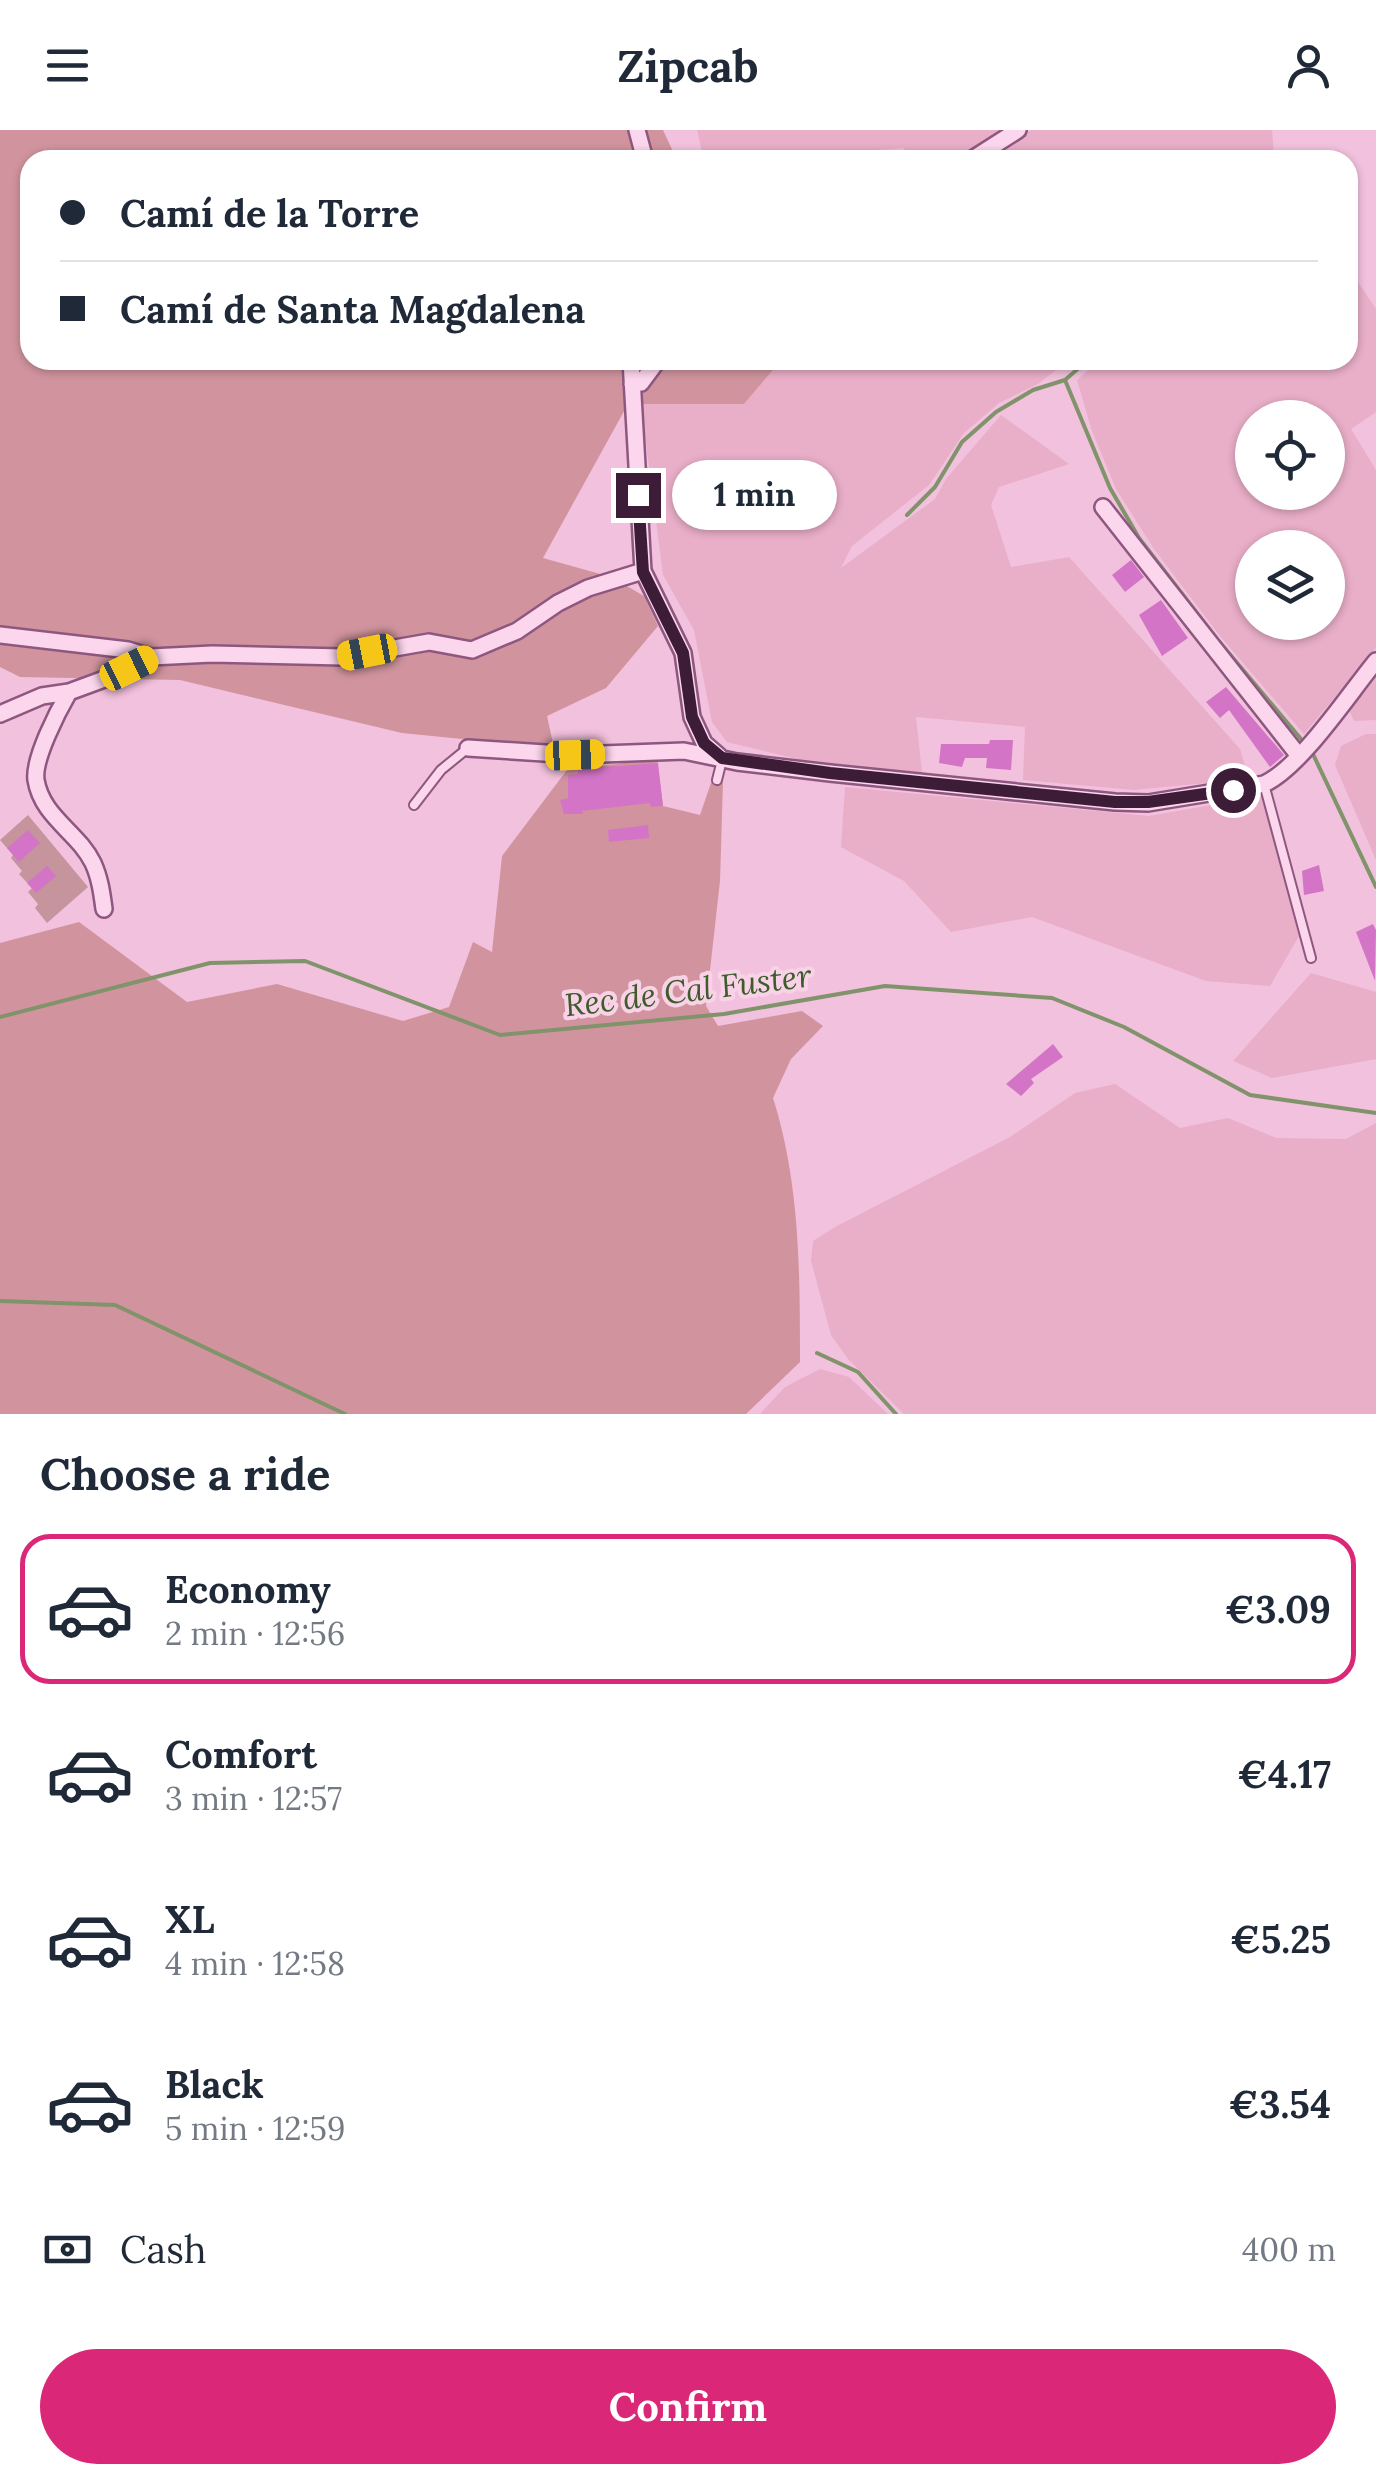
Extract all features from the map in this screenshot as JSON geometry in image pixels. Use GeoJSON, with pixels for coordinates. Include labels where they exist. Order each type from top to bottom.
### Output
{"type":"FeatureCollection","features":[{"type":"Feature","properties":{"kind":"street"},"geometry":{"type":"LineString","coordinates":[[987,150],[1018,130]]}},
{"type":"Feature","properties":{"kind":"street"},"geometry":{"type":"LineString","coordinates":[[631,370],[643,572],[683,653],[692,717],[704,743],[722,758]]}},
{"type":"Feature","properties":{"kind":"street"},"geometry":{"type":"LineString","coordinates":[[632,384],[641,384],[651,370]]}},
{"type":"Feature","properties":{"kind":"street"},"geometry":{"type":"LineString","coordinates":[[1103,507],[1298,756]]}},
{"type":"Feature","properties":{"kind":"street"},"geometry":{"type":"LineString","coordinates":[[0,635],[128,650],[151,657],[343,657],[430,642],[472,650],[517,631],[588,588],[643,572]]}},
{"type":"Feature","properties":{"kind":"street"},"geometry":{"type":"LineString","coordinates":[[0,714],[42,696],[69,692],[151,657]]}},
{"type":"Feature","properties":{"kind":"street"},"geometry":{"type":"LineString","coordinates":[[468,748],[575,755],[684,751],[814,772],[1148,802],[1276,779],[1376,662]]}},
{"type":"Feature","properties":{"kind":"street"},"geometry":{"type":"LineString","coordinates":[[69,692],[35,777],[45,807],[92,860],[104,910]]}},
{"type":"Feature","properties":{"kind":"lane"},"geometry":{"type":"LineString","coordinates":[[414,805],[441,770],[468,748]]}},
{"type":"Feature","properties":{"kind":"lane"},"geometry":{"type":"LineString","coordinates":[[717,780],[722,758]]}},
{"type":"Feature","properties":{"kind":"lane"},"geometry":{"type":"LineString","coordinates":[[1264,784],[1311,958]]}},
{"type":"Feature","properties":{"kind":"shaded area"},"geometry":{"type":"Polygon","coordinates":[[[0,130],[663,130],[672,150],[20,150],[20,370],[773,370],[744,404],[628,404],[543,558],[611,577],[644,596],[658,626],[606,688],[547,716],[554,748],[402,733],[180,680],[20,677],[0,667],[0,130]]]}},
{"type":"Feature","properties":{"kind":"shaded area"},"geometry":{"type":"Polygon","coordinates":[[[697,130],[1008,130],[977,150],[702,150],[697,130]]]}},
{"type":"Feature","properties":{"kind":"shaded area"},"geometry":{"type":"Polygon","coordinates":[[[1031,130],[1272,130],[1274,150],[999,150],[1031,130]]]}},
{"type":"Feature","properties":{"kind":"shaded area"},"geometry":{"type":"Polygon","coordinates":[[[1358,282],[1376,309],[1376,412],[1351,429],[1376,470],[1376,648],[1304,734],[1220,636],[1154,549],[1116,489],[1092,431],[1077,380],[1088,370],[1358,370],[1358,282]]]}},
{"type":"Feature","properties":{"kind":"shaded area"},"geometry":{"type":"Polygon","coordinates":[[[773,370],[1056,370],[1038,384],[999,403],[964,433],[929,485],[852,546],[841,568],[935,499],[946,479],[1001,415],[1069,464],[999,487],[991,505],[1011,567],[1069,557],[1240,749],[1248,775],[1134,790],[1023,780],[1025,727],[916,717],[922,773],[801,760],[727,742],[712,722],[694,630],[663,575],[641,404],[744,404],[773,370]]]}},
{"type":"Feature","properties":{"kind":"shaded area"},"geometry":{"type":"Polygon","coordinates":[[[1376,678],[1376,720],[1354,721],[1349,710],[1376,678]]]}},
{"type":"Feature","properties":{"kind":"shaded area"},"geometry":{"type":"Polygon","coordinates":[[[1366,734],[1376,734],[1376,860],[1335,765],[1341,746],[1366,734]]]}},
{"type":"Feature","properties":{"kind":"shaded area"},"geometry":{"type":"Polygon","coordinates":[[[657,759],[663,806],[700,815],[712,780],[723,782],[720,881],[706,1006],[718,1026],[802,1011],[823,1026],[791,1059],[773,1098],[793,1195],[799,1262],[800,1362],[746,1414],[0,1414],[0,943],[79,922],[187,1002],[277,984],[403,1021],[449,1007],[473,942],[492,952],[502,856],[567,770],[657,759]]]}},
{"type":"Feature","properties":{"kind":"shaded area"},"geometry":{"type":"Polygon","coordinates":[[[845,787],[1149,816],[1262,796],[1299,936],[1270,986],[1206,981],[1032,917],[951,932],[904,881],[841,847],[845,787]]]}},
{"type":"Feature","properties":{"kind":"shaded area"},"geometry":{"type":"Polygon","coordinates":[[[28,815],[88,887],[47,923],[28,892],[32,888],[19,874],[22,871],[0,840],[28,815]]]}},
{"type":"Feature","properties":{"kind":"shaded area"},"geometry":{"type":"Polygon","coordinates":[[[1311,973],[1376,992],[1376,1059],[1272,1078],[1233,1061],[1311,973]]]}},
{"type":"Feature","properties":{"kind":"shaded area"},"geometry":{"type":"Polygon","coordinates":[[[1115,1084],[1180,1128],[1228,1118],[1276,1138],[1346,1139],[1376,1123],[1376,1414],[904,1414],[848,1359],[831,1335],[811,1261],[813,1241],[1010,1137],[1075,1093],[1115,1084]]]}},
{"type":"Feature","properties":{"kind":"shaded area"},"geometry":{"type":"Polygon","coordinates":[[[820,1369],[849,1377],[888,1414],[760,1414],[785,1387],[820,1369]]]}},
{"type":"Feature","properties":{"kind":"building"},"geometry":{"type":"Polygon","coordinates":[[[1131,560],[1144,577],[1125,592],[1112,575],[1131,560]]]}},
{"type":"Feature","properties":{"kind":"building"},"geometry":{"type":"Polygon","coordinates":[[[1161,600],[1188,638],[1162,656],[1139,615],[1161,600]]]}},
{"type":"Feature","properties":{"kind":"building"},"geometry":{"type":"Polygon","coordinates":[[[1226,687],[1284,755],[1270,767],[1229,710],[1220,718],[1206,702],[1226,687]]]}},
{"type":"Feature","properties":{"kind":"building"},"geometry":{"type":"Polygon","coordinates":[[[990,740],[1013,740],[1011,770],[986,768],[987,758],[965,758],[962,767],[939,763],[941,744],[989,744],[990,740]]]}},
{"type":"Feature","properties":{"kind":"building"},"geometry":{"type":"Polygon","coordinates":[[[658,763],[663,806],[651,807],[650,803],[564,814],[560,800],[568,798],[568,775],[578,774],[578,769],[658,763]]]}},
{"type":"Feature","properties":{"kind":"building"},"geometry":{"type":"Polygon","coordinates":[[[648,825],[649,838],[609,842],[608,830],[648,825]]]}},
{"type":"Feature","properties":{"kind":"building"},"geometry":{"type":"Polygon","coordinates":[[[28,830],[40,843],[19,862],[7,848],[28,830]]]}},
{"type":"Feature","properties":{"kind":"building"},"geometry":{"type":"Polygon","coordinates":[[[1319,865],[1324,891],[1304,895],[1302,871],[1319,865]]]}},
{"type":"Feature","properties":{"kind":"building"},"geometry":{"type":"Polygon","coordinates":[[[47,866],[56,876],[36,893],[27,883],[47,866]]]}},
{"type":"Feature","properties":{"kind":"building"},"geometry":{"type":"Polygon","coordinates":[[[1373,924],[1376,930],[1375,981],[1356,932],[1373,924]]]}},
{"type":"Feature","properties":{"kind":"building"},"geometry":{"type":"Polygon","coordinates":[[[1053,1044],[1063,1057],[1031,1079],[1034,1083],[1021,1096],[1006,1084],[1053,1044]]]}},
{"type":"Feature","properties":{"kind":"waterway"},"geometry":{"type":"LineString","coordinates":[[907,515],[935,487],[962,442],[996,412],[1033,390],[1065,380],[1076,370]]}},
{"type":"Feature","properties":{"kind":"waterway"},"geometry":{"type":"LineString","coordinates":[[1065,380],[1110,488],[1139,538],[1306,745]]}},
{"type":"Feature","properties":{"kind":"waterway"},"geometry":{"type":"LineString","coordinates":[[1312,752],[1376,887]]}},
{"type":"Feature","properties":{"kind":"waterway","name":"Rec de Cal Fuster"},"geometry":{"type":"LineString","coordinates":[[0,1017],[210,963],[305,961],[500,1035],[724,1014],[885,986],[1052,998],[1124,1027],[1250,1095],[1376,1113]]}},
{"type":"Feature","properties":{"kind":"waterway"},"geometry":{"type":"LineString","coordinates":[[0,1301],[115,1305],[345,1414]]}},
{"type":"Feature","properties":{"kind":"waterway"},"geometry":{"type":"LineString","coordinates":[[817,1353],[858,1372],[896,1414]]}},
{"type":"Feature","properties":{"kind":"route"},"geometry":{"type":"LineString","coordinates":[[638,495],[643,572],[683,653],[692,717],[704,743],[722,758],[1115,802],[1148,802],[1233,790]]}}]}
